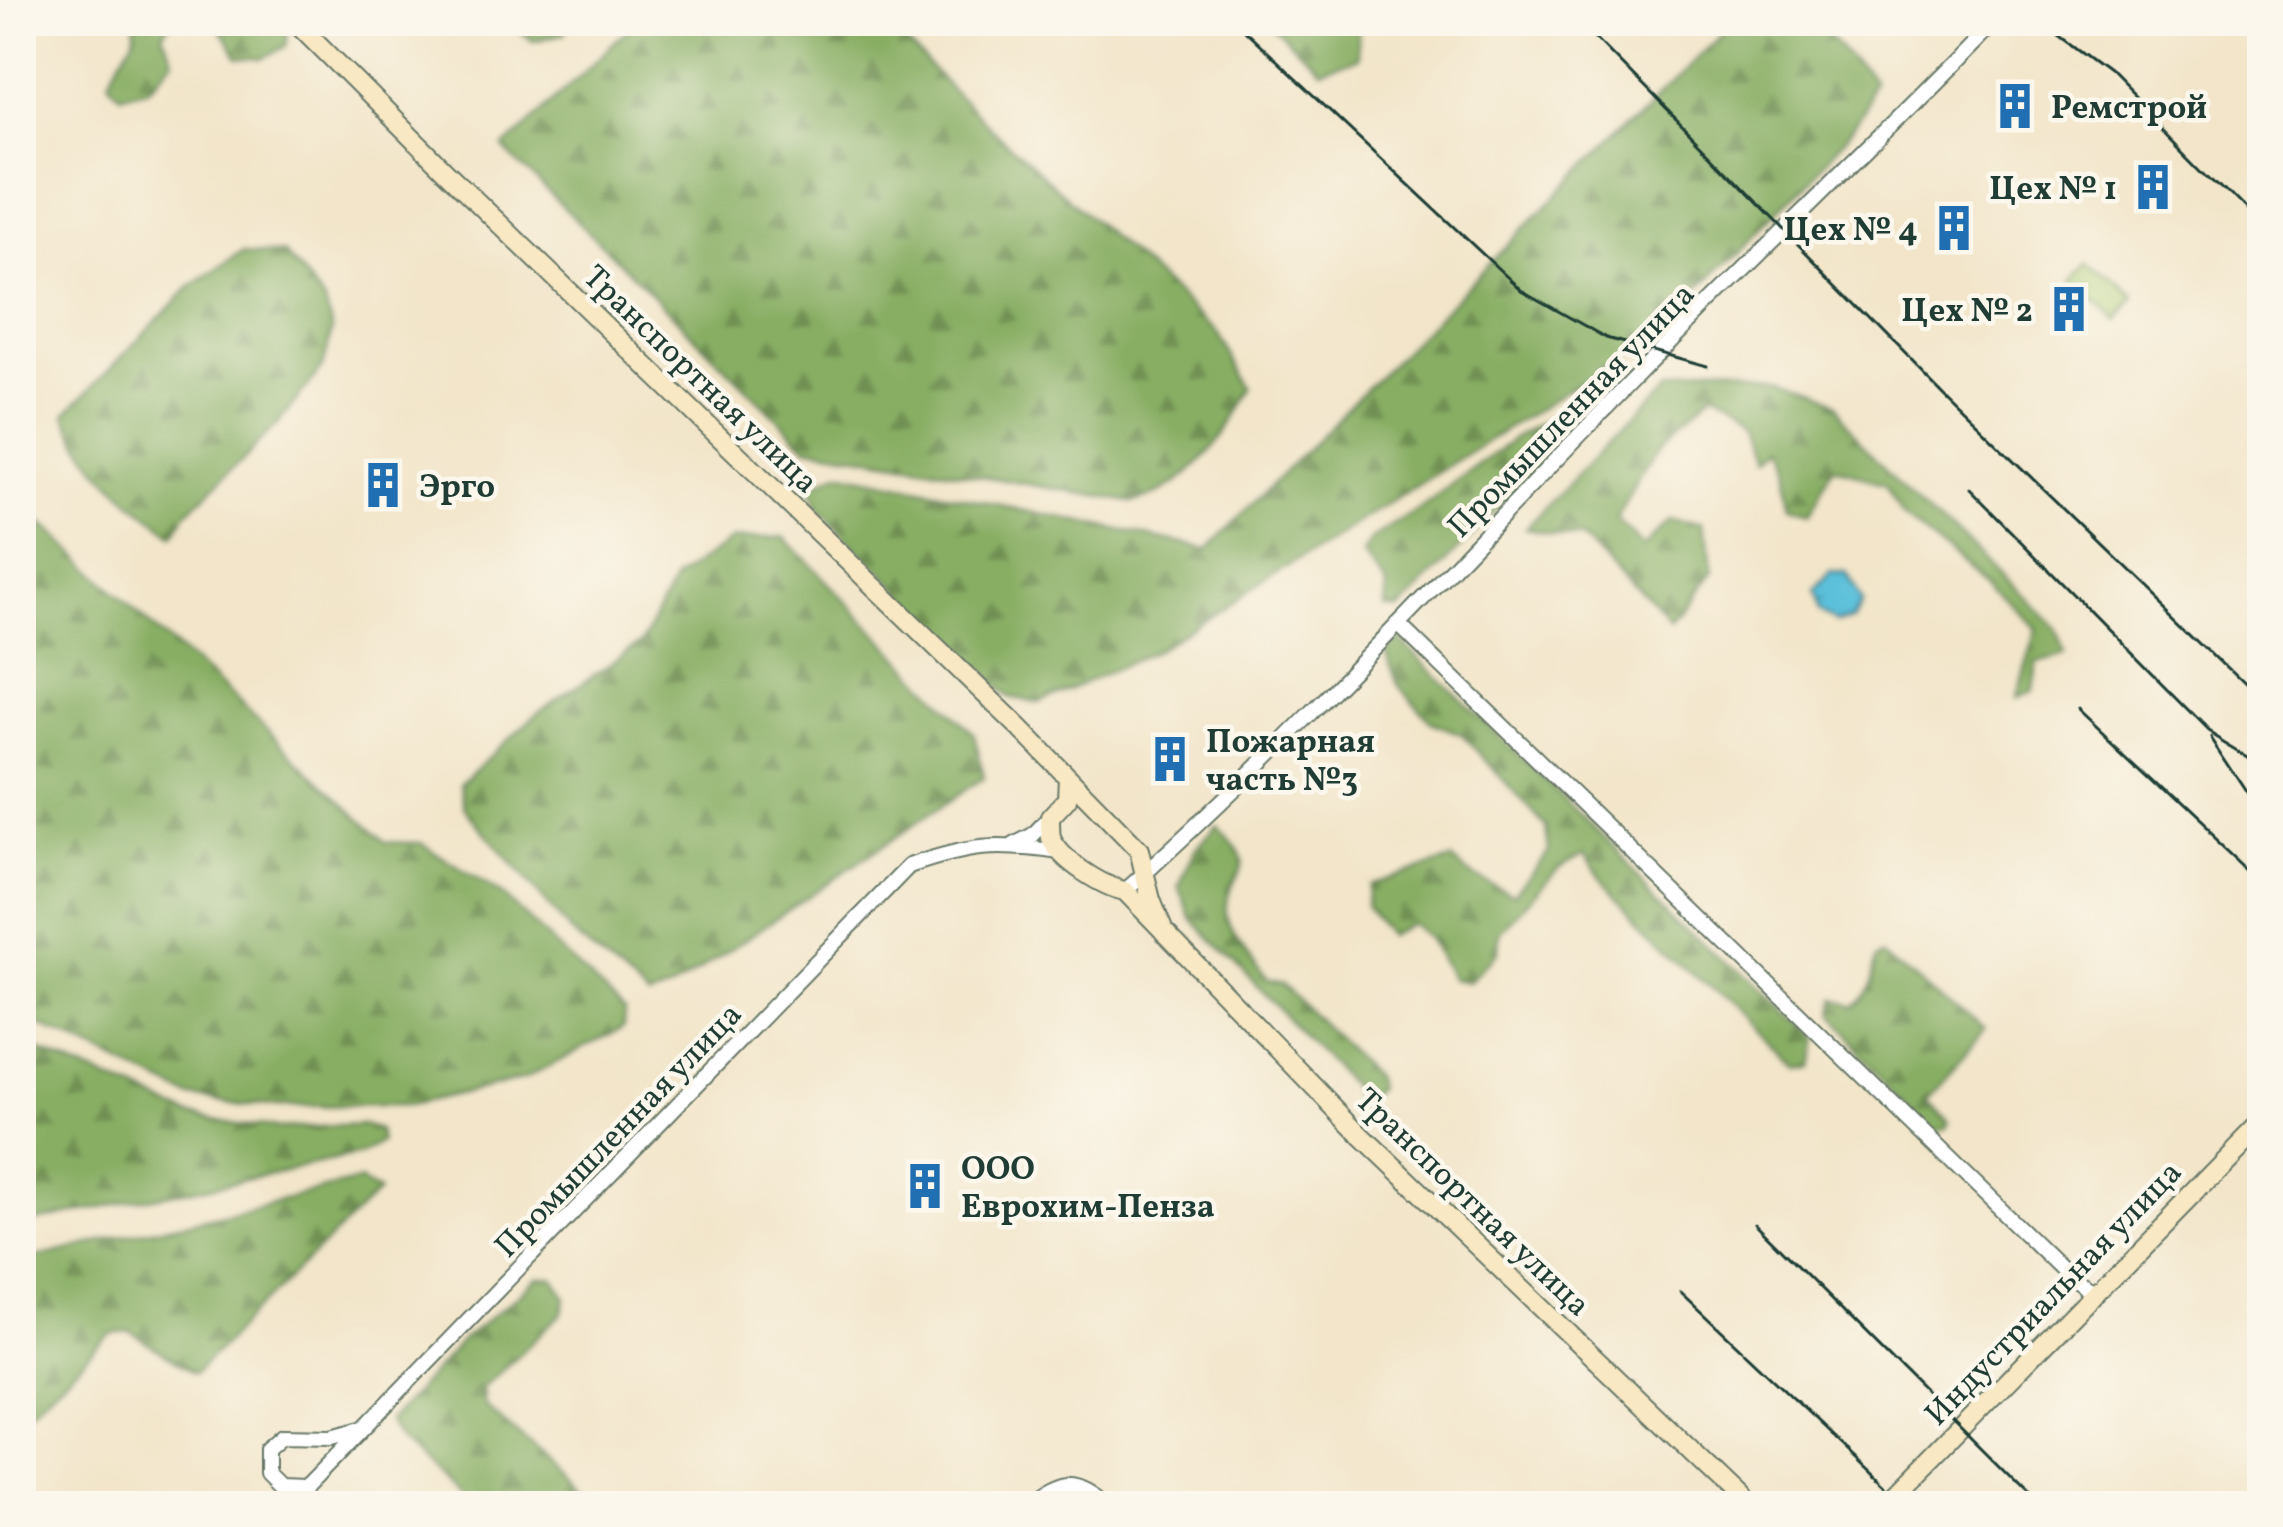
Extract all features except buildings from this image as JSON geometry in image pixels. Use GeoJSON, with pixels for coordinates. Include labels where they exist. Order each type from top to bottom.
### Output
{"type":"FeatureCollection","features":[{"type":"Feature","properties":{"kind":"street","name":"Транспортная улица"},"geometry":{"type":"LineString","coordinates":[[295,21],[1139,850]]}},
{"type":"Feature","properties":{"kind":"street","name":"Промышленная улица"},"geometry":{"type":"LineString","coordinates":[[1125,891],[1398,623],[1639,374],[1994,21]]}},
{"type":"Feature","properties":{"kind":"street"},"geometry":{"type":"LineString","coordinates":[[1398,623],[2050,1258],[2094,1293]]}},
{"type":"Feature","properties":{"kind":"street"},"geometry":{"type":"LineString","coordinates":[[1014,845],[1033,835],[1066,800],[1068,777]]}},
{"type":"Feature","properties":{"kind":"street"},"geometry":{"type":"LineString","coordinates":[[1066,800],[1090,799]]}},
{"type":"Feature","properties":{"kind":"street"},"geometry":{"type":"LineString","coordinates":[[1050,818],[1050,836],[1060,852]]}},
{"type":"Feature","properties":{"kind":"street"},"geometry":{"type":"LineString","coordinates":[[1164,932],[1139,850],[1158,848],[1185,836]]}},
{"type":"Feature","properties":{"kind":"street","name":"Промышленная улица"},"geometry":{"type":"LineString","coordinates":[[288,1506],[908,866],[963,848],[1014,845],[1060,852]]}},
{"type":"Feature","properties":{"kind":"street","name":"Транспортная улица"},"geometry":{"type":"LineString","coordinates":[[1060,852],[1111,888],[1125,891],[1362,1136],[1749,1506]]}},
{"type":"Feature","properties":{"kind":"street","name":"Индустриальная улица"},"geometry":{"type":"LineString","coordinates":[[1885,1506],[2262,1121]]}},
{"type":"Feature","properties":{"kind":"street"},"geometry":{"type":"LineString","coordinates":[[306,1487],[280,1486],[268,1473],[267,1449],[282,1436],[332,1437],[366,1428]]}},
{"type":"Feature","properties":{"kind":"street"},"geometry":{"type":"LineString","coordinates":[[1027,1506],[1049,1489],[1072,1484],[1093,1492],[1108,1506]]}},
{"type":"Feature","properties":{"kind":"green space"},"geometry":{"type":"Polygon","coordinates":[[[135,21],[172,21],[163,33],[172,59],[148,86],[121,93],[110,79],[136,35],[135,21]]]}},
{"type":"Feature","properties":{"kind":"green space"},"geometry":{"type":"Polygon","coordinates":[[[214,21],[277,21],[288,31],[286,46],[264,58],[239,56],[214,21]]]}},
{"type":"Feature","properties":{"kind":"green space"},"geometry":{"type":"Polygon","coordinates":[[[508,21],[568,21],[565,33],[533,41],[508,21]]]}},
{"type":"Feature","properties":{"kind":"green space"},"geometry":{"type":"Polygon","coordinates":[[[636,21],[884,21],[989,128],[1217,332],[1251,388],[1231,424],[1188,474],[1132,502],[806,446],[504,149],[636,21]]]}},
{"type":"Feature","properties":{"kind":"green space"},"geometry":{"type":"Polygon","coordinates":[[[1269,21],[1359,21],[1357,57],[1318,69],[1269,21]]]}},
{"type":"Feature","properties":{"kind":"green space"},"geometry":{"type":"Polygon","coordinates":[[[1729,21],[1807,25],[1840,53],[1874,100],[1851,132],[1665,329],[1156,650],[1040,703],[1010,697],[817,509],[810,486],[840,472],[1208,549],[1729,21]]]}},
{"type":"Feature","properties":{"kind":"green space"},"geometry":{"type":"Polygon","coordinates":[[[244,249],[284,252],[324,303],[332,329],[323,368],[276,425],[187,513],[174,535],[111,482],[86,452],[65,415],[189,288],[244,249]]]}},
{"type":"Feature","properties":{"kind":"green space"},"geometry":{"type":"Polygon","coordinates":[[[2089,264],[2129,303],[2114,319],[2073,280],[2089,264]]]}},
{"type":"Feature","properties":{"kind":"green space"},"geometry":{"type":"Polygon","coordinates":[[[1771,387],[1833,409],[2058,629],[2068,655],[2037,663],[2033,691],[2016,698],[2037,629],[1989,580],[1906,514],[1889,483],[1836,468],[1807,517],[1787,510],[1779,472],[1766,451],[1755,463],[1743,432],[1703,412],[1656,451],[1615,521],[1642,550],[1673,521],[1704,530],[1709,579],[1669,632],[1582,538],[1525,528],[1659,390],[1771,387]]]}},
{"type":"Feature","properties":{"kind":"green space"},"geometry":{"type":"Polygon","coordinates":[[[1581,401],[1588,403],[1584,418],[1400,610],[1386,608],[1387,586],[1362,554],[1370,540],[1422,508],[1516,437],[1581,401]]]}},
{"type":"Feature","properties":{"kind":"green space"},"geometry":{"type":"Polygon","coordinates":[[[21,504],[386,842],[421,843],[502,895],[624,1011],[623,1027],[525,1079],[407,1106],[276,1107],[191,1098],[21,1016],[21,504]]]}},
{"type":"Feature","properties":{"kind":"green space"},"geometry":{"type":"Polygon","coordinates":[[[784,537],[974,734],[984,777],[670,990],[648,998],[573,934],[465,809],[460,784],[537,714],[641,643],[675,579],[732,540],[784,537]]]}},
{"type":"Feature","properties":{"kind":"green space"},"geometry":{"type":"Polygon","coordinates":[[[1399,639],[1811,1038],[1806,1060],[1790,1063],[1600,876],[1584,854],[1559,867],[1499,932],[1498,952],[1468,982],[1452,979],[1430,939],[1411,923],[1388,936],[1365,906],[1369,885],[1452,860],[1475,877],[1513,894],[1549,852],[1546,827],[1462,734],[1433,723],[1398,685],[1386,652],[1399,639]]]}},
{"type":"Feature","properties":{"kind":"green space"},"geometry":{"type":"Polygon","coordinates":[[[1218,825],[1233,842],[1242,863],[1228,900],[1234,934],[1267,982],[1282,985],[1374,1076],[1378,1088],[1359,1107],[1351,1086],[1192,919],[1179,887],[1195,849],[1218,825]]]}},
{"type":"Feature","properties":{"kind":"green space"},"geometry":{"type":"Polygon","coordinates":[[[1886,937],[1986,1029],[1928,1093],[1951,1118],[1949,1124],[1938,1125],[1826,1013],[1831,998],[1850,1001],[1862,988],[1876,941],[1886,937]]]}},
{"type":"Feature","properties":{"kind":"green space"},"geometry":{"type":"Polygon","coordinates":[[[21,1044],[190,1115],[276,1129],[363,1125],[378,1130],[381,1142],[361,1154],[21,1225],[21,1044]]]}},
{"type":"Feature","properties":{"kind":"green space"},"geometry":{"type":"Polygon","coordinates":[[[359,1181],[378,1192],[195,1372],[130,1332],[111,1334],[21,1417],[21,1261],[359,1181]]]}},
{"type":"Feature","properties":{"kind":"green space"},"geometry":{"type":"Polygon","coordinates":[[[537,1279],[554,1279],[566,1298],[563,1313],[482,1388],[484,1406],[602,1506],[472,1506],[400,1441],[388,1421],[464,1339],[537,1279]]]}},
{"type":"Feature","properties":{"kind":"water"},"geometry":{"type":"Polygon","coordinates":[[[1833,575],[1847,576],[1860,600],[1851,615],[1834,622],[1818,613],[1813,595],[1833,575]]]}},
{"type":"Feature","properties":{"kind":"railway"},"geometry":{"type":"LineString","coordinates":[[1234,21],[1521,290],[1606,338],[1708,366]]}},
{"type":"Feature","properties":{"kind":"railway"},"geometry":{"type":"LineString","coordinates":[[1579,21],[1940,389],[2262,701]]}},
{"type":"Feature","properties":{"kind":"railway"},"geometry":{"type":"LineString","coordinates":[[2039,21],[2109,73],[2262,228]]}},
{"type":"Feature","properties":{"kind":"railway"},"geometry":{"type":"LineString","coordinates":[[1969,489],[2206,729],[2262,763]]}},
{"type":"Feature","properties":{"kind":"railway"},"geometry":{"type":"LineString","coordinates":[[2078,709],[2262,882]]}},
{"type":"Feature","properties":{"kind":"railway"},"geometry":{"type":"LineString","coordinates":[[2209,735],[2262,815]]}},
{"type":"Feature","properties":{"kind":"railway"},"geometry":{"type":"LineString","coordinates":[[1755,1224],[2038,1506]]}},
{"type":"Feature","properties":{"kind":"railway"},"geometry":{"type":"LineString","coordinates":[[1680,1291],[1907,1506]]}},
{"type":"Feature","properties":{"kind":"place","name":"Ремстрой"},"geometry":{"type":"Point","coordinates":[2015,106]}},
{"type":"Feature","properties":{"kind":"place","name":"Цех № 1"},"geometry":{"type":"Point","coordinates":[2153,187]}},
{"type":"Feature","properties":{"kind":"place","name":"Цех № 4"},"geometry":{"type":"Point","coordinates":[1954,228]}},
{"type":"Feature","properties":{"kind":"place","name":"Цех № 2"},"geometry":{"type":"Point","coordinates":[2069,309]}},
{"type":"Feature","properties":{"kind":"place","name":"Эрго"},"geometry":{"type":"Point","coordinates":[383,485]}},
{"type":"Feature","properties":{"kind":"place","name":"Пожарная часть №3"},"geometry":{"type":"Point","coordinates":[1170,759]}},
{"type":"Feature","properties":{"kind":"place","name":"ООО Еврохим-Пенза"},"geometry":{"type":"Point","coordinates":[925,1186]}}]}
